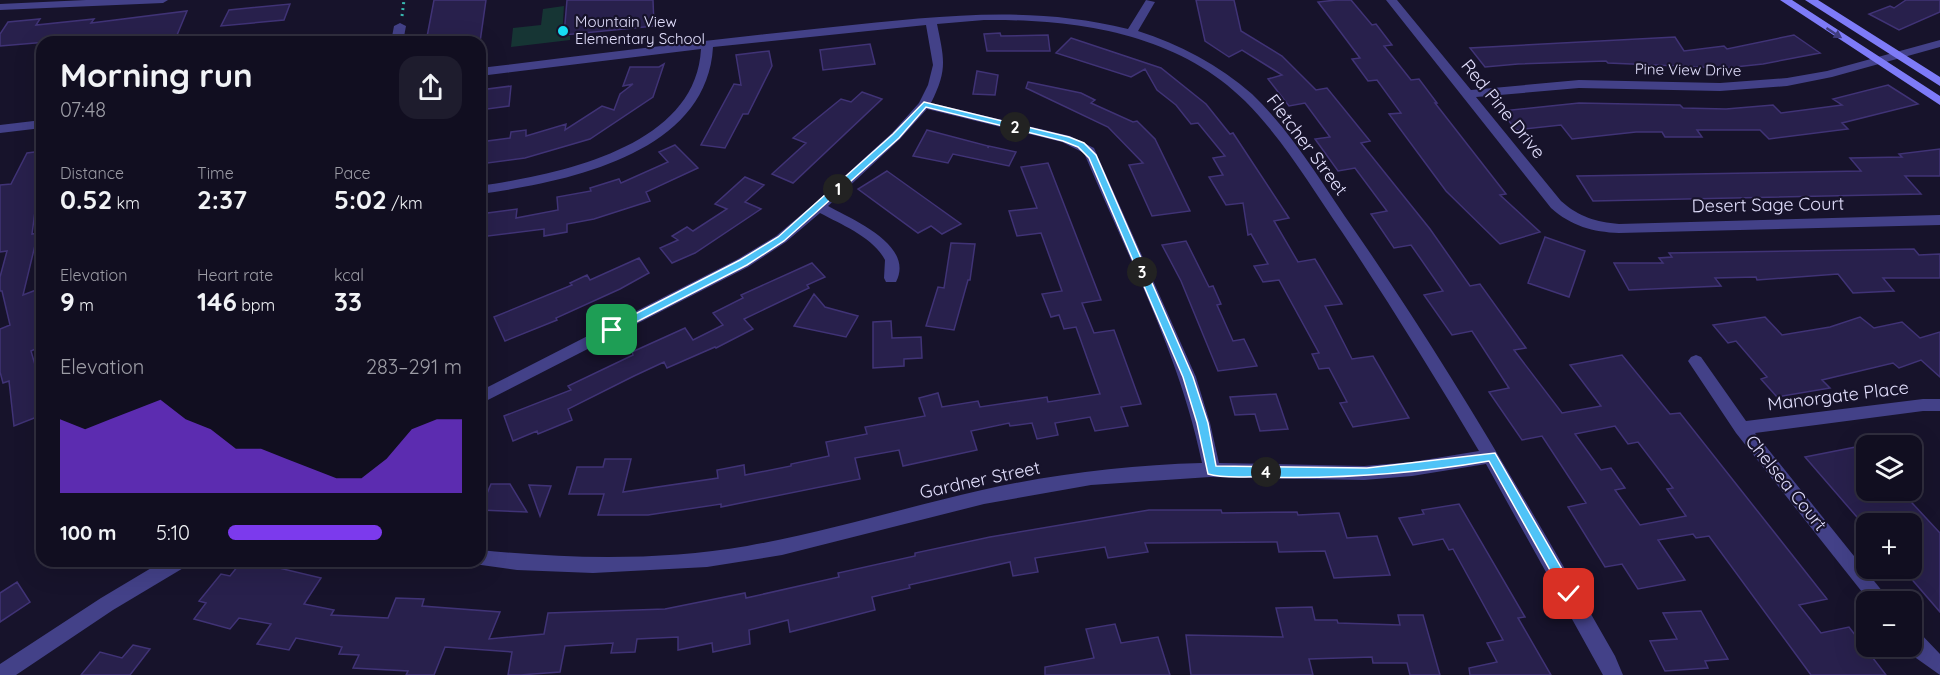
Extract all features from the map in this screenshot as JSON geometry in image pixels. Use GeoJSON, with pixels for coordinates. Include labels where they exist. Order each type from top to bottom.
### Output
{"type":"FeatureCollection","features":[{"type":"Feature","properties":{"kind":"main road"},"geometry":{"type":"LineString","coordinates":[[1785,0],[1940,101]]}},
{"type":"Feature","properties":{"kind":"main road"},"geometry":{"type":"LineString","coordinates":[[1810,0],[1940,82]]}},
{"type":"Feature","properties":{"kind":"street"},"geometry":{"type":"LineString","coordinates":[[0,8],[65,3],[163,0]]}},
{"type":"Feature","properties":{"kind":"street","name":"Red Pine Drive"},"geometry":{"type":"LineString","coordinates":[[1391,0],[1555,204],[1574,218],[1597,227]]}},
{"type":"Feature","properties":{"kind":"street"},"geometry":{"type":"LineString","coordinates":[[1131,33],[1150,2]]}},
{"type":"Feature","properties":{"kind":"street","name":"Fletcher Street"},"geometry":{"type":"LineString","coordinates":[[486,71],[707,45],[988,16],[1034,16],[1081,21],[1131,33],[1204,64],[1256,105],[1275,128],[1359,247],[1491,456],[1608,662],[1613,675]]}},
{"type":"Feature","properties":{"kind":"street"},"geometry":{"type":"LineString","coordinates":[[486,395],[743,262],[781,239],[896,136],[924,105],[934,85],[939,65],[931,21]]}},
{"type":"Feature","properties":{"kind":"street"},"geometry":{"type":"LineString","coordinates":[[398,36],[400,26]]}},
{"type":"Feature","properties":{"kind":"street","name":"Pine View Drive"},"geometry":{"type":"LineString","coordinates":[[1468,94],[1579,84],[1720,87],[1787,82],[1877,61],[1940,43]]}},
{"type":"Feature","properties":{"kind":"street"},"geometry":{"type":"LineString","coordinates":[[486,189],[548,179],[590,167],[633,148],[667,124],[692,96],[705,70],[707,45]]}},
{"type":"Feature","properties":{"kind":"street"},"geometry":{"type":"LineString","coordinates":[[924,105],[1066,139],[1089,151],[1188,377],[1202,423],[1212,470]]}},
{"type":"Feature","properties":{"kind":"street"},"geometry":{"type":"LineString","coordinates":[[0,129],[36,125]]}},
{"type":"Feature","properties":{"kind":"street"},"geometry":{"type":"LineString","coordinates":[[819,207],[856,227],[883,247],[892,260],[891,278]]}},
{"type":"Feature","properties":{"kind":"street","name":"Desert Sage Court"},"geometry":{"type":"LineString","coordinates":[[1597,227],[1623,230],[1648,226],[1940,220]]}},
{"type":"Feature","properties":{"kind":"street","name":"Chelsea Court"},"geometry":{"type":"LineString","coordinates":[[1696,361],[1742,428],[1873,591]]}},
{"type":"Feature","properties":{"kind":"street","name":"Manorgate Place"},"geometry":{"type":"LineString","coordinates":[[1742,428],[1923,405],[1940,405]]}},
{"type":"Feature","properties":{"kind":"street","name":"Gardner Street"},"geometry":{"type":"LineString","coordinates":[[486,559],[524,564],[628,565],[707,558],[779,547],[979,498],[1051,484],[1129,474],[1212,470],[1309,474],[1367,472],[1429,467],[1491,456]]}},
{"type":"Feature","properties":{"kind":"street"},"geometry":{"type":"LineString","coordinates":[[0,675],[107,604],[169,567]]}},
{"type":"Feature","properties":{"kind":"street"},"geometry":{"type":"LineString","coordinates":[[1922,651],[1940,666]]}},
{"type":"Feature","properties":{"kind":"green space"},"geometry":{"type":"Polygon","coordinates":[[[564,6],[562,36],[570,36],[570,40],[511,47],[513,28],[541,25],[543,9],[564,6]]]}},
{"type":"Feature","properties":{"kind":"building"},"geometry":{"type":"Polygon","coordinates":[[[434,0],[486,0],[481,36],[427,36],[434,0]]]}},
{"type":"Feature","properties":{"kind":"building"},"geometry":{"type":"Polygon","coordinates":[[[567,0],[653,0],[654,26],[564,35],[567,0]]]}},
{"type":"Feature","properties":{"kind":"building"},"geometry":{"type":"Polygon","coordinates":[[[1196,0],[1234,0],[1241,31],[1282,56],[1316,90],[1327,88],[1370,141],[1361,143],[1430,229],[1470,286],[1480,284],[1526,348],[1514,350],[1562,413],[1601,406],[1570,365],[1622,355],[1670,414],[1680,413],[1827,599],[1799,605],[1821,633],[1849,627],[1856,636],[1856,657],[1872,657],[1886,675],[1811,675],[1709,536],[1696,538],[1693,534],[1658,540],[1685,580],[1638,589],[1622,564],[1605,567],[1568,507],[1586,503],[1542,436],[1522,440],[1489,392],[1509,388],[1472,331],[1452,335],[1424,295],[1443,291],[1411,245],[1394,248],[1371,214],[1387,211],[1355,168],[1338,171],[1315,139],[1330,137],[1305,103],[1289,106],[1268,79],[1282,75],[1242,50],[1229,57],[1205,41],[1196,0]],[[1615,426],[1575,434],[1601,470],[1611,468],[1625,488],[1615,490],[1640,525],[1686,516],[1667,489],[1673,488],[1638,442],[1628,444],[1615,426]]]}},
{"type":"Feature","properties":{"kind":"building"},"geometry":{"type":"Polygon","coordinates":[[[1351,0],[1372,25],[1376,24],[1392,45],[1384,46],[1411,80],[1419,79],[1506,194],[1500,195],[1540,232],[1500,244],[1446,191],[1389,114],[1401,113],[1377,80],[1368,81],[1352,59],[1360,58],[1318,2],[1351,0]]]}},
{"type":"Feature","properties":{"kind":"building"},"geometry":{"type":"Polygon","coordinates":[[[1906,0],[1940,0],[1940,12],[1899,30],[1869,14],[1890,6],[1894,8],[1906,0]]]}},
{"type":"Feature","properties":{"kind":"building"},"geometry":{"type":"Polygon","coordinates":[[[290,4],[284,20],[221,26],[229,10],[290,4]]]}},
{"type":"Feature","properties":{"kind":"building"},"geometry":{"type":"Polygon","coordinates":[[[187,11],[177,35],[36,36],[36,43],[0,46],[0,34],[8,22],[40,19],[36,25],[94,19],[91,23],[187,11]]]}},
{"type":"Feature","properties":{"kind":"building"},"geometry":{"type":"Polygon","coordinates":[[[1000,33],[1001,36],[1048,35],[1050,51],[987,51],[984,34],[1000,33]]]}},
{"type":"Feature","properties":{"kind":"building"},"geometry":{"type":"Polygon","coordinates":[[[1794,35],[1820,53],[1763,64],[1725,68],[1608,63],[1606,61],[1485,67],[1470,48],[1675,37],[1684,51],[1724,46],[1727,49],[1794,35]]]}},
{"type":"Feature","properties":{"kind":"building"},"geometry":{"type":"Polygon","coordinates":[[[1071,38],[1161,68],[1206,104],[1230,134],[1233,133],[1289,218],[1274,221],[1298,262],[1315,259],[1342,304],[1325,306],[1352,359],[1373,356],[1409,418],[1353,427],[1340,403],[1347,402],[1329,368],[1319,369],[1312,354],[1319,353],[1279,280],[1263,282],[1254,266],[1268,264],[1251,234],[1248,235],[1243,203],[1226,205],[1209,177],[1223,175],[1213,158],[1225,156],[1198,123],[1191,124],[1176,105],[1157,90],[1145,69],[1131,77],[1056,53],[1071,38]]]}},
{"type":"Feature","properties":{"kind":"building"},"geometry":{"type":"Polygon","coordinates":[[[870,44],[875,64],[823,70],[820,50],[870,44]]]}},
{"type":"Feature","properties":{"kind":"building"},"geometry":{"type":"Polygon","coordinates":[[[769,51],[772,66],[748,114],[743,114],[725,148],[701,145],[734,84],[741,85],[736,55],[769,51]]]}},
{"type":"Feature","properties":{"kind":"building"},"geometry":{"type":"Polygon","coordinates":[[[664,64],[653,97],[590,139],[525,158],[486,163],[486,141],[510,138],[511,132],[526,130],[526,136],[566,124],[565,130],[602,106],[614,110],[620,94],[633,84],[623,86],[630,67],[659,67],[664,64]]]}},
{"type":"Feature","properties":{"kind":"building"},"geometry":{"type":"Polygon","coordinates":[[[977,71],[998,75],[995,95],[973,94],[977,71]]]}},
{"type":"Feature","properties":{"kind":"building"},"geometry":{"type":"Polygon","coordinates":[[[1028,82],[1081,93],[1095,100],[1091,103],[1133,122],[1137,121],[1155,139],[1190,211],[1152,216],[1129,165],[1143,163],[1108,127],[1026,88],[1028,82]]]}},
{"type":"Feature","properties":{"kind":"building"},"geometry":{"type":"Polygon","coordinates":[[[1888,85],[1918,104],[1842,123],[1848,129],[1769,139],[1760,130],[1697,130],[1702,137],[1665,137],[1662,132],[1636,132],[1572,139],[1561,125],[1516,130],[1501,111],[1579,103],[1680,105],[1683,108],[1726,109],[1773,105],[1781,113],[1842,105],[1833,99],[1888,85]]]}},
{"type":"Feature","properties":{"kind":"building"},"geometry":{"type":"Polygon","coordinates":[[[511,86],[509,106],[486,109],[486,89],[511,86]]]}},
{"type":"Feature","properties":{"kind":"building"},"geometry":{"type":"Polygon","coordinates":[[[862,92],[882,99],[793,183],[772,174],[806,143],[793,138],[841,99],[851,102],[862,92]]]}},
{"type":"Feature","properties":{"kind":"building"},"geometry":{"type":"Polygon","coordinates":[[[927,130],[988,146],[988,148],[989,146],[1016,152],[1009,166],[953,154],[948,163],[913,156],[927,130]]]}},
{"type":"Feature","properties":{"kind":"building"},"geometry":{"type":"Polygon","coordinates":[[[675,145],[698,168],[646,192],[650,201],[594,219],[567,224],[567,232],[544,236],[544,229],[486,236],[486,213],[517,209],[516,218],[558,210],[557,197],[591,191],[590,188],[619,179],[621,183],[668,162],[659,152],[675,145]]]}},
{"type":"Feature","properties":{"kind":"building"},"geometry":{"type":"Polygon","coordinates":[[[1940,149],[1940,176],[1905,176],[1921,194],[1593,201],[1577,176],[1861,171],[1850,158],[1902,157],[1899,154],[1940,149]]]}},
{"type":"Feature","properties":{"kind":"building"},"geometry":{"type":"Polygon","coordinates":[[[36,152],[36,204],[32,234],[36,233],[36,241],[23,295],[36,290],[36,349],[31,351],[36,368],[36,417],[14,426],[9,381],[3,383],[0,372],[0,329],[10,325],[2,291],[0,291],[0,277],[7,251],[0,252],[0,185],[11,184],[27,153],[36,152]]]}},
{"type":"Feature","properties":{"kind":"building"},"geometry":{"type":"Polygon","coordinates":[[[1048,163],[1101,300],[1082,303],[1094,333],[1114,330],[1141,404],[1121,407],[1128,426],[1095,431],[1090,417],[1055,423],[1058,435],[1037,439],[1032,423],[1010,426],[1009,423],[971,431],[977,450],[903,466],[899,450],[855,458],[860,479],[721,507],[721,504],[648,515],[598,515],[604,494],[569,494],[577,467],[603,467],[605,459],[631,459],[623,492],[718,478],[717,470],[744,465],[745,475],[829,456],[826,442],[867,434],[865,427],[925,416],[919,398],[938,393],[942,407],[978,401],[980,407],[1047,397],[1048,402],[1100,394],[1076,327],[1064,329],[1059,315],[1051,317],[1042,294],[1062,291],[1041,233],[1017,236],[1009,211],[1037,208],[1021,167],[1048,163]]]}},
{"type":"Feature","properties":{"kind":"building"},"geometry":{"type":"Polygon","coordinates":[[[887,171],[961,224],[942,234],[931,226],[918,233],[858,189],[887,171]]]}},
{"type":"Feature","properties":{"kind":"building"},"geometry":{"type":"Polygon","coordinates":[[[745,177],[764,185],[745,202],[761,209],[695,253],[672,263],[660,248],[678,240],[672,236],[687,227],[693,231],[727,209],[715,204],[745,177]]]}},
{"type":"Feature","properties":{"kind":"building"},"geometry":{"type":"Polygon","coordinates":[[[1545,237],[1585,251],[1569,297],[1528,283],[1545,237]]]}},
{"type":"Feature","properties":{"kind":"building"},"geometry":{"type":"Polygon","coordinates":[[[1186,241],[1209,287],[1213,286],[1221,304],[1217,305],[1233,341],[1244,339],[1257,366],[1218,371],[1181,281],[1162,245],[1186,241]]]}},
{"type":"Feature","properties":{"kind":"building"},"geometry":{"type":"Polygon","coordinates":[[[951,243],[975,244],[970,280],[968,280],[954,330],[926,326],[938,287],[944,288],[951,243]]]}},
{"type":"Feature","properties":{"kind":"building"},"geometry":{"type":"Polygon","coordinates":[[[1914,249],[1919,255],[1940,254],[1940,278],[1883,278],[1894,291],[1853,293],[1838,274],[1757,280],[1756,277],[1715,278],[1721,286],[1629,290],[1614,263],[1663,263],[1659,258],[1672,257],[1669,253],[1914,249]]]}},
{"type":"Feature","properties":{"kind":"building"},"geometry":{"type":"Polygon","coordinates":[[[639,258],[649,273],[556,318],[557,320],[505,341],[494,317],[572,285],[570,283],[587,275],[590,280],[639,258]]]}},
{"type":"Feature","properties":{"kind":"building"},"geometry":{"type":"Polygon","coordinates":[[[812,263],[825,277],[807,285],[809,288],[744,319],[753,329],[716,348],[667,368],[664,362],[634,376],[568,409],[572,420],[513,441],[504,416],[571,390],[568,386],[633,355],[632,352],[685,328],[693,340],[723,325],[713,313],[743,298],[741,295],[812,263]]]}},
{"type":"Feature","properties":{"kind":"building"},"geometry":{"type":"Polygon","coordinates":[[[814,294],[825,307],[858,316],[846,337],[794,326],[814,294]]]}},
{"type":"Feature","properties":{"kind":"building"},"geometry":{"type":"Polygon","coordinates":[[[1765,317],[1782,335],[1830,327],[1860,317],[1874,328],[1902,322],[1920,338],[1940,332],[1940,377],[1921,360],[1899,368],[1893,363],[1822,380],[1830,388],[1777,397],[1761,379],[1767,377],[1736,341],[1728,343],[1713,325],[1765,317]]]}},
{"type":"Feature","properties":{"kind":"building"},"geometry":{"type":"Polygon","coordinates":[[[891,321],[892,338],[921,337],[922,358],[904,359],[904,366],[873,368],[873,322],[891,321]]]}},
{"type":"Feature","properties":{"kind":"building"},"geometry":{"type":"Polygon","coordinates":[[[1276,394],[1288,429],[1260,431],[1255,414],[1235,415],[1230,397],[1276,394]]]}},
{"type":"Feature","properties":{"kind":"building"},"geometry":{"type":"Polygon","coordinates":[[[1856,447],[1856,501],[1910,501],[1921,513],[1856,513],[1856,516],[1805,457],[1856,447]]]}},
{"type":"Feature","properties":{"kind":"building"},"geometry":{"type":"Polygon","coordinates":[[[491,484],[510,484],[527,512],[486,510],[486,496],[491,484]]]}},
{"type":"Feature","properties":{"kind":"building"},"geometry":{"type":"Polygon","coordinates":[[[529,485],[551,486],[540,516],[529,485]]]}},
{"type":"Feature","properties":{"kind":"building"},"geometry":{"type":"Polygon","coordinates":[[[1459,504],[1525,617],[1518,618],[1551,675],[1470,675],[1469,668],[1497,662],[1487,643],[1503,640],[1453,549],[1449,550],[1443,539],[1413,545],[1399,518],[1424,514],[1422,510],[1459,504]]]}},
{"type":"Feature","properties":{"kind":"building"},"geometry":{"type":"Polygon","coordinates":[[[1149,510],[1221,510],[1222,513],[1297,512],[1298,515],[1339,513],[1347,538],[1377,536],[1390,575],[1334,578],[1325,551],[1279,552],[1277,542],[1145,543],[1148,552],[1108,558],[1105,547],[1035,558],[1038,572],[1013,576],[1010,562],[909,585],[910,588],[872,597],[875,610],[790,632],[788,620],[749,630],[750,644],[713,652],[712,643],[678,650],[678,637],[637,639],[635,652],[611,653],[613,643],[565,646],[560,672],[520,675],[508,675],[512,652],[445,647],[434,675],[406,675],[408,671],[353,668],[359,655],[339,654],[342,647],[296,638],[289,650],[257,644],[271,624],[239,618],[230,629],[194,619],[206,603],[199,601],[221,574],[230,576],[237,567],[275,567],[321,578],[304,604],[334,610],[331,615],[388,618],[396,598],[424,599],[422,606],[500,612],[489,639],[544,634],[548,613],[665,609],[745,593],[746,598],[839,577],[838,573],[915,556],[915,553],[990,537],[1149,510]]]}},
{"type":"Feature","properties":{"kind":"building"},"geometry":{"type":"Polygon","coordinates":[[[1922,514],[1940,533],[1940,612],[1912,579],[1922,579],[1922,514]]]}},
{"type":"Feature","properties":{"kind":"building"},"geometry":{"type":"Polygon","coordinates":[[[17,582],[30,602],[0,622],[0,593],[17,582]]]}},
{"type":"Feature","properties":{"kind":"building"},"geometry":{"type":"Polygon","coordinates":[[[1312,607],[1315,620],[1337,620],[1338,623],[1400,625],[1398,615],[1423,615],[1440,675],[1410,675],[1407,663],[1373,663],[1372,657],[1309,659],[1313,675],[1191,675],[1186,635],[1283,637],[1276,608],[1312,607]]]}},
{"type":"Feature","properties":{"kind":"building"},"geometry":{"type":"Polygon","coordinates":[[[1701,611],[1728,659],[1705,661],[1708,668],[1665,671],[1650,641],[1677,639],[1663,613],[1701,611]]]}},
{"type":"Feature","properties":{"kind":"building"},"geometry":{"type":"Polygon","coordinates":[[[1115,624],[1121,643],[1158,637],[1170,675],[1045,675],[1045,667],[1094,658],[1086,629],[1115,624]]]}},
{"type":"Feature","properties":{"kind":"building"},"geometry":{"type":"Polygon","coordinates":[[[133,645],[150,649],[130,675],[81,675],[100,652],[122,658],[133,645]]]}},
{"type":"Feature","properties":{"kind":"place","name":"Mountain View Elementary School"},"geometry":{"type":"Point","coordinates":[563,31]}},
{"type":"Feature","properties":{"kind":"route"},"geometry":{"type":"LineString","coordinates":[[612,330],[743,262],[781,239],[896,136],[924,105],[1066,139],[1081,145],[1093,157],[1188,377],[1202,423],[1212,470],[1309,474],[1367,472],[1429,467],[1491,456],[1569,594]]}}]}
